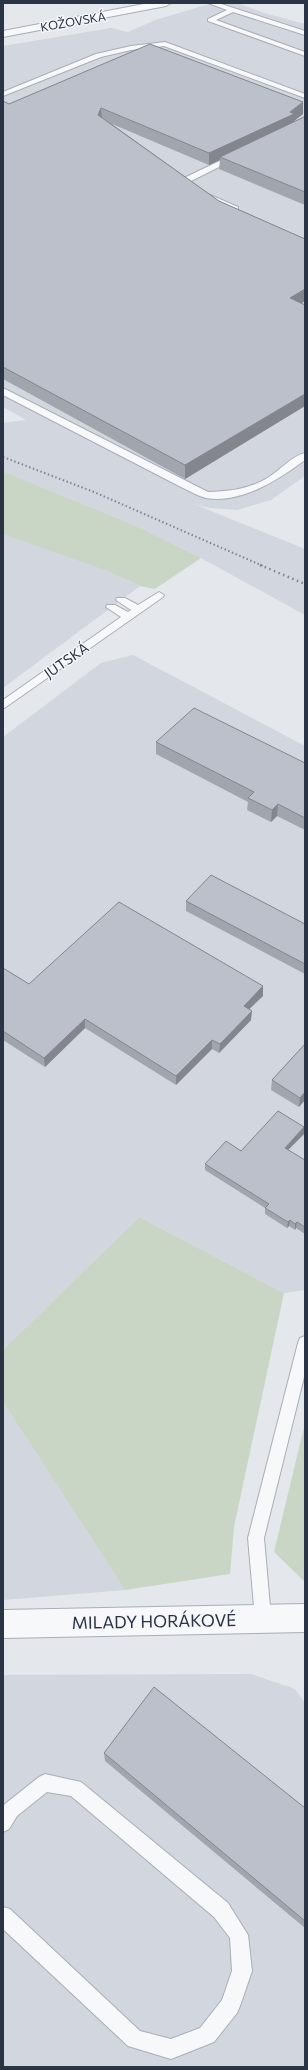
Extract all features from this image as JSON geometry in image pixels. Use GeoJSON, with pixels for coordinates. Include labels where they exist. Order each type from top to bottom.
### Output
{"type":"FeatureCollection","features":[{"type":"Feature","properties":{"kind":"street","name":"KOŽOVSKÁ"},"geometry":{"type":"LineString","coordinates":[[3,34],[166,3]]}},
{"type":"Feature","properties":{"kind":"street","name":"MILADY HORÁKOVÉ"},"geometry":{"type":"LineString","coordinates":[[3,1624],[305,1618]]}},
{"type":"Feature","properties":{"kind":"lane"},"geometry":{"type":"LineString","coordinates":[[211,3],[305,33]]}},
{"type":"Feature","properties":{"kind":"lane"},"geometry":{"type":"LineString","coordinates":[[233,10],[210,20],[305,54]]}},
{"type":"Feature","properties":{"kind":"lane"},"geometry":{"type":"LineString","coordinates":[[3,94],[77,63],[110,52],[142,46],[165,44],[305,96]]}},
{"type":"Feature","properties":{"kind":"lane"},"geometry":{"type":"LineString","coordinates":[[241,154],[187,180],[188,188],[245,213]]}},
{"type":"Feature","properties":{"kind":"lane"},"geometry":{"type":"LineString","coordinates":[[3,391],[186,486],[207,495],[230,494],[248,490],[271,480],[305,456]]}},
{"type":"Feature","properties":{"kind":"lane","name":"JUTSKÁ"},"geometry":{"type":"LineString","coordinates":[[4,703],[159,595]]}},
{"type":"Feature","properties":{"kind":"lane"},"geometry":{"type":"LineString","coordinates":[[121,600],[137,609]]}},
{"type":"Feature","properties":{"kind":"lane"},"geometry":{"type":"LineString","coordinates":[[111,607],[127,616]]}},
{"type":"Feature","properties":{"kind":"lane"},"geometry":{"type":"LineString","coordinates":[[263,1618],[256,1538],[305,1344]]}},
{"type":"Feature","properties":{"kind":"lane"},"geometry":{"type":"LineString","coordinates":[[3,1823],[11,1810],[45,1782],[75,1788],[221,1910],[239,1936],[242,1971],[230,2006],[207,2035],[171,2049],[135,2039],[3,1916]]}},
{"type":"Feature","properties":{"kind":"shaded area"},"geometry":{"type":"Polygon","coordinates":[[[213,3],[238,3],[264,13],[305,24],[305,476],[271,500],[237,510],[210,508],[194,504],[305,549],[305,615],[201,558],[136,526],[3,471],[3,423],[26,420],[3,407],[3,46],[111,28],[128,32],[155,20],[213,3]]]}},
{"type":"Feature","properties":{"kind":"shaded area"},"geometry":{"type":"Polygon","coordinates":[[[3,529],[108,571],[140,586],[3,688],[3,529]]]}},
{"type":"Feature","properties":{"kind":"shaded area"},"geometry":{"type":"Polygon","coordinates":[[[133,655],[305,746],[305,1290],[284,1293],[139,1217],[3,1350],[3,737],[101,663],[133,655]]]}},
{"type":"Feature","properties":{"kind":"shaded area"},"geometry":{"type":"Polygon","coordinates":[[[3,1402],[125,1590],[3,1600],[3,1402]]]}},
{"type":"Feature","properties":{"kind":"shaded area"},"geometry":{"type":"Polygon","coordinates":[[[251,1674],[295,1689],[305,1703],[305,2067],[3,2067],[3,1675],[251,1674]]]}},
{"type":"Feature","properties":{"kind":"green space"},"geometry":{"type":"Polygon","coordinates":[[[3,471],[136,526],[201,558],[155,589],[140,586],[108,571],[3,534],[3,471]]]}},
{"type":"Feature","properties":{"kind":"green space"},"geometry":{"type":"Polygon","coordinates":[[[139,1217],[284,1293],[234,1527],[230,1574],[125,1590],[3,1402],[3,1350],[139,1217]]]}},
{"type":"Feature","properties":{"kind":"green space"},"geometry":{"type":"Polygon","coordinates":[[[305,1423],[305,1582],[274,1552],[305,1423]]]}},
{"type":"Feature","properties":{"kind":"building"},"geometry":{"type":"Polygon","coordinates":[[[150,44],[303,102],[290,112],[294,114],[209,153],[101,108],[98,115],[219,201],[305,239],[305,289],[290,298],[305,305],[305,394],[185,465],[3,367],[3,101],[9,104],[150,44]]]}},
{"type":"Feature","properties":{"kind":"building"},"geometry":{"type":"Polygon","coordinates":[[[304,117],[305,192],[220,157],[304,117]]]}},
{"type":"Feature","properties":{"kind":"building"},"geometry":{"type":"Polygon","coordinates":[[[194,708],[305,763],[305,818],[278,804],[272,810],[248,798],[254,792],[156,742],[194,708]]]}},
{"type":"Feature","properties":{"kind":"building"},"geometry":{"type":"Polygon","coordinates":[[[211,875],[305,924],[305,964],[186,901],[211,875]]]}},
{"type":"Feature","properties":{"kind":"building"},"geometry":{"type":"Polygon","coordinates":[[[119,902],[263,986],[244,1006],[252,1011],[220,1044],[212,1040],[176,1076],[85,1019],[44,1058],[3,1031],[3,968],[29,984],[119,902]]]}},
{"type":"Feature","properties":{"kind":"building"},"geometry":{"type":"Polygon","coordinates":[[[305,1044],[305,1092],[300,1098],[272,1080],[305,1044]]]}},
{"type":"Feature","properties":{"kind":"building"},"geometry":{"type":"Polygon","coordinates":[[[278,1111],[304,1127],[285,1148],[305,1160],[305,1227],[297,1222],[295,1224],[290,1220],[288,1222],[265,1208],[269,1204],[205,1164],[226,1141],[241,1151],[278,1111]]]}},
{"type":"Feature","properties":{"kind":"building"},"geometry":{"type":"Polygon","coordinates":[[[154,1687],[305,1808],[305,1921],[104,1753],[154,1687]]]}},
{"type":"Feature","properties":{"kind":"railway"},"geometry":{"type":"LineString","coordinates":[[3,457],[94,492],[263,566]]}},
{"type":"Feature","properties":{"kind":"railway"},"geometry":{"type":"LineString","coordinates":[[260,565],[305,584]]}}]}
